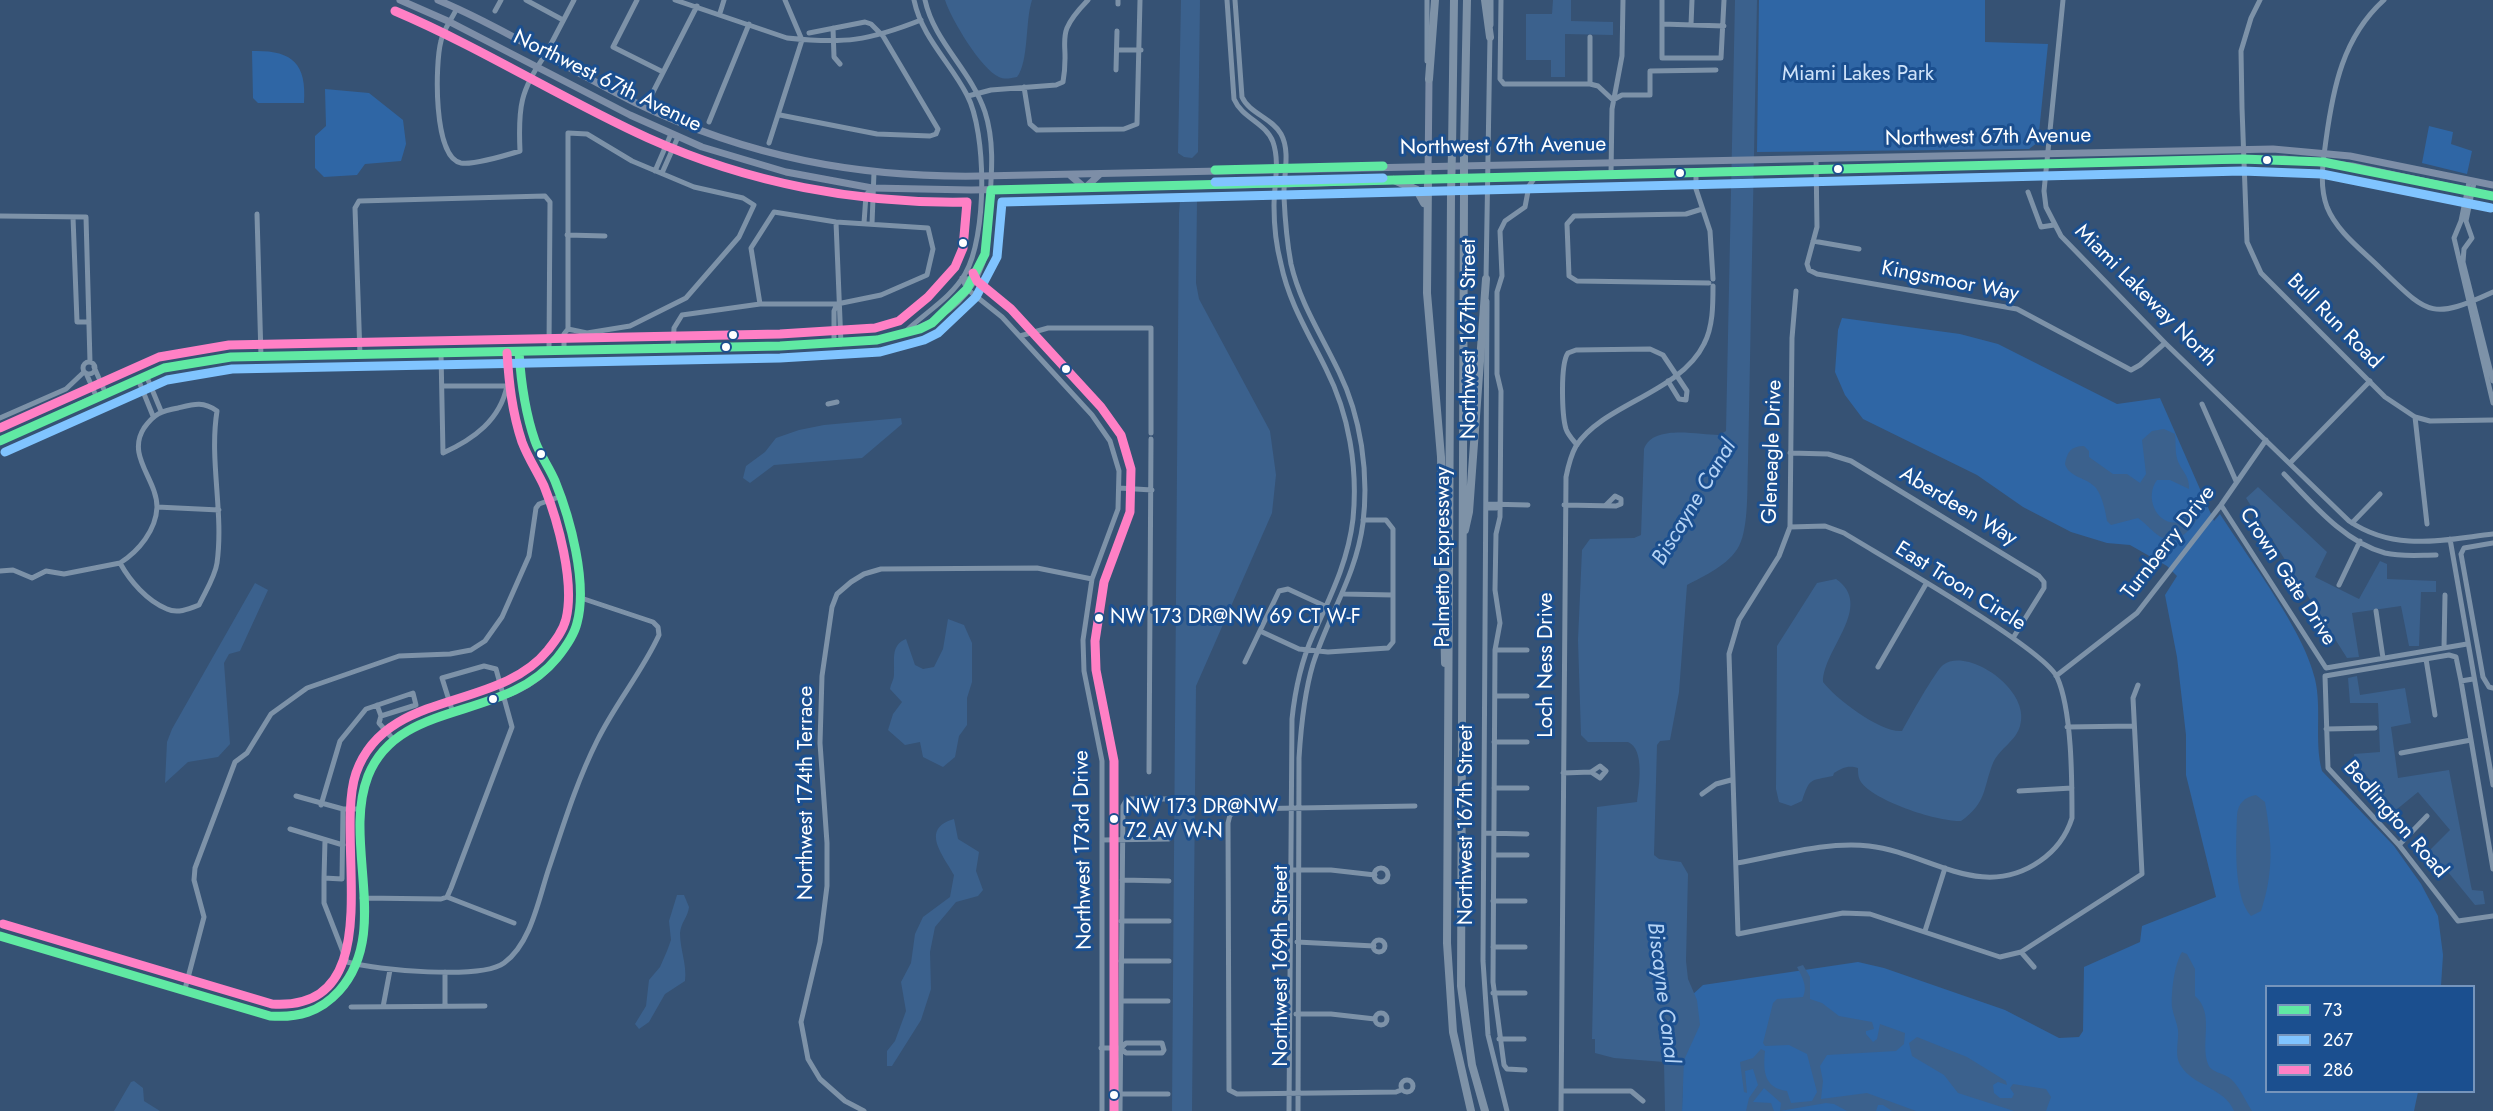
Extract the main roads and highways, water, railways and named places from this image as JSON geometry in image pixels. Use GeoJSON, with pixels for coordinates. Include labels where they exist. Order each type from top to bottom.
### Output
{"type":"FeatureCollection","features":[{"type":"Feature","properties":{"kind":"highway"},"geometry":{"type":"LineString","coordinates":[[1429,79],[1435,0]]}},
{"type":"Feature","properties":{"kind":"highway","name":"Palmetto Expressway"},"geometry":{"type":"LineString","coordinates":[[1454,0],[1451,193],[1449,992],[1460,1069],[1471,1111]]}},
{"type":"Feature","properties":{"kind":"highway","name":"Palmetto Expressway"},"geometry":{"type":"LineString","coordinates":[[1467,0],[1464,150],[1461,986],[1472,1065],[1485,1111]]}},
{"type":"Feature","properties":{"kind":"highway"},"geometry":{"type":"LineString","coordinates":[[1485,0],[1490,37]]}},
{"type":"Feature","properties":{"kind":"highway"},"geometry":{"type":"LineString","coordinates":[[1428,179],[1425,213],[1427,303],[1441,457],[1443,646],[1449,694]]}},
{"type":"Feature","properties":{"kind":"highway"},"geometry":{"type":"LineString","coordinates":[[1394,180],[1420,192],[1425,213]]}},
{"type":"Feature","properties":{"kind":"highway"},"geometry":{"type":"LineString","coordinates":[[1462,546],[1469,512],[1486,279]]}},
{"type":"Feature","properties":{"kind":"main road","name":"Northwest 67th Avenue"},"geometry":{"type":"LineString","coordinates":[[400,0],[450,22],[675,136],[757,165],[831,182],[872,188],[991,190],[1274,185],[1530,176],[2242,159],[2323,162],[2493,196]]}},
{"type":"Feature","properties":{"kind":"main road","name":"Northwest 67th Avenue"},"geometry":{"type":"LineString","coordinates":[[438,0],[637,103],[680,122],[762,152],[834,168],[874,172],[981,176],[2242,149],[2324,152],[2385,162],[2493,185]]}},
{"type":"Feature","properties":{"kind":"main road"},"geometry":{"type":"LineString","coordinates":[[1428,179],[1429,79]]}},
{"type":"Feature","properties":{"kind":"main road"},"geometry":{"type":"LineString","coordinates":[[675,136],[680,122]]}},
{"type":"Feature","properties":{"kind":"main road"},"geometry":{"type":"LineString","coordinates":[[1931,157],[1931,167]]}},
{"type":"Feature","properties":{"kind":"main road"},"geometry":{"type":"LineString","coordinates":[[1679,160],[1696,172],[1712,161]]}},
{"type":"Feature","properties":{"kind":"main road"},"geometry":{"type":"LineString","coordinates":[[1069,174],[1085,188],[1102,173]]}},
{"type":"Feature","properties":{"kind":"water"},"geometry":{"type":"Polygon","coordinates":[[[945,0],[1032,0],[1025,52],[1017,77],[1001,78],[984,64],[960,31],[945,0]]]}},
{"type":"Feature","properties":{"kind":"water"},"geometry":{"type":"Polygon","coordinates":[[[1181,0],[1200,0],[1198,152],[1192,158],[1178,153],[1181,0]]]}},
{"type":"Feature","properties":{"kind":"water"},"geometry":{"type":"Polygon","coordinates":[[[1553,0],[1571,0],[1571,21],[1613,22],[1613,35],[1565,34],[1565,77],[1551,77],[1551,60],[1526,60],[1526,14],[1552,14],[1553,0]]]}},
{"type":"Feature","properties":{"kind":"water","name":"Biscayne Canal"},"geometry":{"type":"Polygon","coordinates":[[[1735,0],[1757,0],[1747,506],[1742,538],[1735,553],[1716,569],[1687,585],[1679,692],[1670,740],[1660,741],[1657,745],[1654,855],[1659,859],[1681,862],[1688,874],[1686,961],[1688,979],[1697,1000],[1700,1025],[1684,1060],[1682,1111],[1665,1111],[1664,1062],[1614,1058],[1595,1053],[1595,1039],[1592,1039],[1597,807],[1637,802],[1640,769],[1637,752],[1628,742],[1588,742],[1581,735],[1578,640],[1582,550],[1590,539],[1634,538],[1641,535],[1644,449],[1649,441],[1666,434],[1719,435],[1726,431],[1735,0]]]}},
{"type":"Feature","properties":{"kind":"water"},"geometry":{"type":"Polygon","coordinates":[[[1186,196],[1197,201],[1196,283],[1199,299],[1270,431],[1276,475],[1272,513],[1196,686],[1192,1111],[1172,1111],[1179,213],[1180,201],[1186,196]]]}},
{"type":"Feature","properties":{"kind":"water"},"geometry":{"type":"Polygon","coordinates":[[[901,418],[902,424],[862,458],[774,465],[750,483],[743,478],[746,466],[765,452],[776,438],[824,425],[901,418]]]}},
{"type":"Feature","properties":{"kind":"water"},"geometry":{"type":"Polygon","coordinates":[[[2164,429],[2175,434],[2177,458],[2188,480],[2189,489],[2170,480],[2157,480],[2152,496],[2156,511],[2167,521],[2174,523],[2183,521],[2190,503],[2201,503],[2199,515],[2193,526],[2173,541],[2157,535],[2138,518],[2111,525],[2107,521],[2102,500],[2096,488],[2070,472],[2065,464],[2070,450],[2084,446],[2089,451],[2089,457],[2113,474],[2127,474],[2140,483],[2146,474],[2142,440],[2152,431],[2164,429]]]}},
{"type":"Feature","properties":{"kind":"water"},"geometry":{"type":"Polygon","coordinates":[[[2258,487],[2327,552],[2315,577],[2359,599],[2380,561],[2387,564],[2387,579],[2436,581],[2436,592],[2421,592],[2419,646],[2409,646],[2401,606],[2352,613],[2359,657],[2347,658],[2246,498],[2258,487]]]}},
{"type":"Feature","properties":{"kind":"water"},"geometry":{"type":"Polygon","coordinates":[[[1836,579],[1847,590],[1850,602],[1849,615],[1825,669],[1823,682],[1859,714],[1883,727],[1902,731],[1939,669],[1954,661],[1967,661],[1981,666],[2007,686],[2016,699],[2021,712],[2018,731],[1993,763],[1983,795],[1976,808],[1961,821],[1938,818],[1892,803],[1868,789],[1861,782],[1858,768],[1854,767],[1840,770],[1833,776],[1812,781],[1802,801],[1791,806],[1779,802],[1776,789],[1777,646],[1817,583],[1836,579]]]}},
{"type":"Feature","properties":{"kind":"water"},"geometry":{"type":"Polygon","coordinates":[[[255,583],[268,590],[240,651],[229,654],[224,663],[230,744],[218,757],[188,762],[165,783],[167,742],[172,729],[255,583]]]}},
{"type":"Feature","properties":{"kind":"water"},"geometry":{"type":"Polygon","coordinates":[[[948,619],[964,625],[972,643],[972,682],[967,698],[967,725],[959,736],[955,757],[943,767],[923,757],[920,742],[905,745],[888,730],[893,714],[902,702],[890,689],[894,676],[895,649],[906,639],[915,665],[923,669],[934,667],[943,649],[948,619]]]}},
{"type":"Feature","properties":{"kind":"water"},"geometry":{"type":"Polygon","coordinates":[[[2357,676],[2360,695],[2405,688],[2411,723],[2391,727],[2398,778],[2449,770],[2472,890],[2483,891],[2485,904],[2475,905],[2430,850],[2450,830],[2418,792],[2396,810],[2355,763],[2354,754],[2380,752],[2378,703],[2350,703],[2348,678],[2357,676]]]}},
{"type":"Feature","properties":{"kind":"water"},"geometry":{"type":"Polygon","coordinates":[[[2256,795],[2265,802],[2269,830],[2270,870],[2261,911],[2251,916],[2245,907],[2238,883],[2237,815],[2242,802],[2256,795]]]}},
{"type":"Feature","properties":{"kind":"water"},"geometry":{"type":"Polygon","coordinates":[[[954,819],[958,839],[979,852],[976,871],[983,890],[978,896],[956,902],[935,927],[930,952],[931,989],[921,1020],[892,1066],[887,1066],[887,1051],[895,1041],[906,1011],[901,982],[911,963],[915,934],[923,917],[950,897],[954,875],[940,852],[936,836],[938,829],[944,823],[954,819]]]}},
{"type":"Feature","properties":{"kind":"water"},"geometry":{"type":"Polygon","coordinates":[[[677,895],[684,895],[689,907],[680,933],[685,981],[665,994],[649,1022],[639,1029],[635,1024],[646,1006],[649,980],[660,967],[671,940],[669,921],[677,895]]]}},
{"type":"Feature","properties":{"kind":"water"},"geometry":{"type":"Polygon","coordinates":[[[2182,952],[2187,954],[2195,969],[2195,996],[2201,1003],[2206,1019],[2205,1046],[2208,1064],[2212,1069],[2234,1082],[2252,1111],[2234,1111],[2224,1097],[2186,1073],[2179,1062],[2178,1030],[2172,1001],[2175,971],[2182,952]]]}},
{"type":"Feature","properties":{"kind":"water"},"geometry":{"type":"Polygon","coordinates":[[[1803,965],[1810,977],[1810,999],[1822,1003],[1839,1016],[1872,1022],[1874,1029],[1866,1031],[1866,1034],[1873,1042],[1877,1039],[1880,1024],[1905,1033],[1904,1044],[1896,1051],[1827,1055],[1820,1066],[1823,1081],[1821,1099],[1867,1093],[1916,1111],[1892,1111],[1883,1105],[1878,1105],[1876,1111],[1847,1111],[1834,1104],[1826,1103],[1780,1111],[1781,1103],[1764,1088],[1753,1102],[1771,1103],[1774,1111],[1746,1111],[1749,1098],[1758,1085],[1753,1069],[1745,1071],[1747,1093],[1744,1092],[1740,1062],[1753,1058],[1761,1049],[1765,1051],[1764,1065],[1769,1082],[1787,1091],[1791,1103],[1812,1101],[1817,1092],[1807,1054],[1789,1045],[1765,1046],[1763,1043],[1773,1003],[1777,999],[1803,997],[1805,985],[1797,967],[1803,965]]]}},
{"type":"Feature","properties":{"kind":"water"},"geometry":{"type":"Polygon","coordinates":[[[1917,1037],[1967,1057],[2006,1081],[2007,1085],[1998,1082],[1993,1085],[1994,1093],[2000,1098],[2012,1098],[2014,1094],[2010,1088],[2013,1084],[2046,1089],[2051,1097],[2046,1111],[2014,1111],[1958,1093],[1944,1075],[1912,1056],[1909,1043],[1917,1037]]]}},
{"type":"Feature","properties":{"kind":"water"},"geometry":{"type":"Polygon","coordinates":[[[134,1081],[143,1088],[144,1101],[160,1111],[114,1111],[131,1082],[134,1081]]]}},
{"type":"Feature","properties":{"kind":"place","name":"NW 173 DR@NW 69 CT W-F"},"geometry":{"type":"Point","coordinates":[1099,618]}},
{"type":"Feature","properties":{"kind":"place","name":"NW 173 DR@NW 72 AV W-N"},"geometry":{"type":"Point","coordinates":[1114,819]}},
{"type":"Feature","properties":{"kind":"park label","name":"Miami Lakes Park"},"geometry":{"type":"Point","coordinates":[1858,75]}}]}
